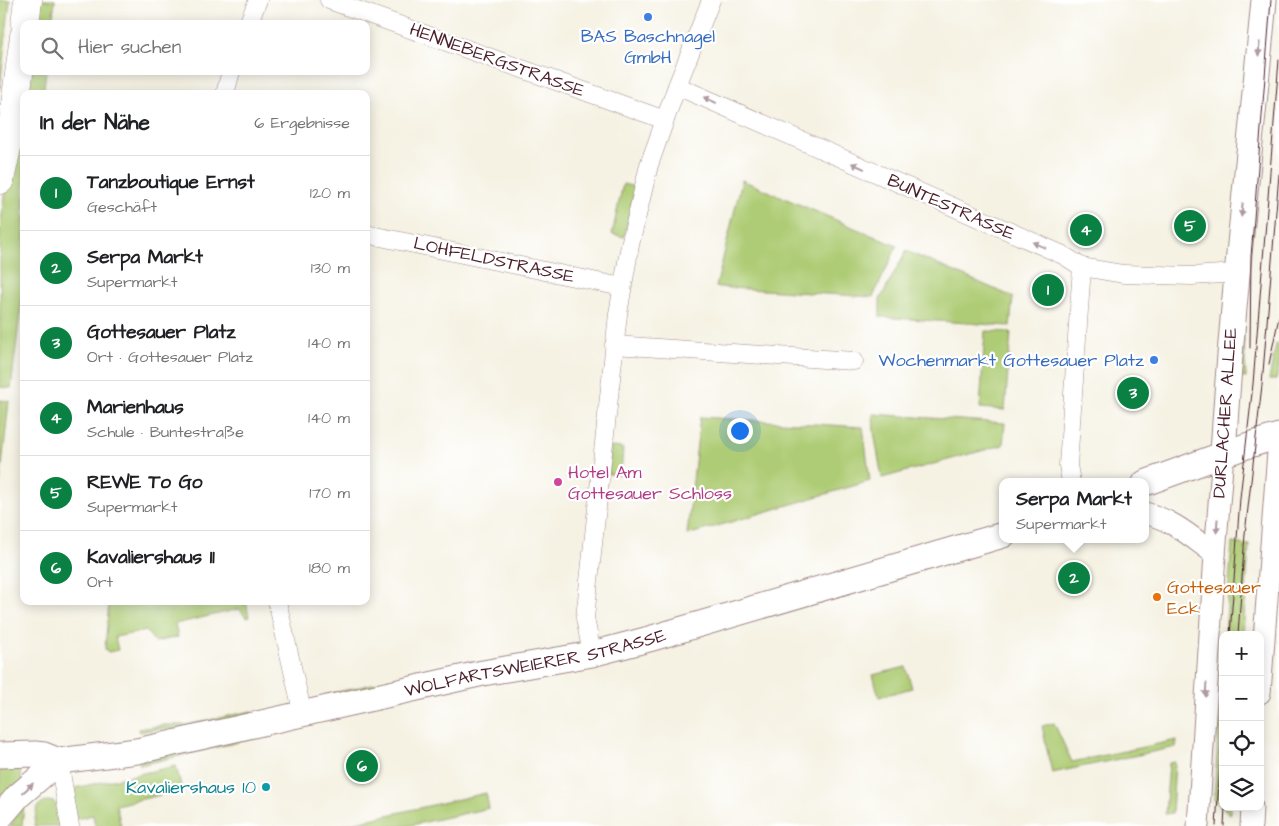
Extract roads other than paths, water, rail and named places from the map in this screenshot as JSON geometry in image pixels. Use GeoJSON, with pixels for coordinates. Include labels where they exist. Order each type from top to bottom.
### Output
{"type":"FeatureCollection","features":[{"type":"Feature","properties":{"kind":"main road"},"geometry":{"type":"LineString","coordinates":[[26,20],[28,0]]}},
{"type":"Feature","properties":{"kind":"main road","name":"DURLACHER ALLEE"},"geometry":{"type":"LineString","coordinates":[[1223,454],[1236,274],[1264,0]]}},
{"type":"Feature","properties":{"kind":"main road"},"geometry":{"type":"LineString","coordinates":[[21,90],[22,75]]}},
{"type":"Feature","properties":{"kind":"main road"},"geometry":{"type":"LineString","coordinates":[[0,180],[18,131],[20,99]]}},
{"type":"Feature","properties":{"kind":"main road"},"geometry":{"type":"LineString","coordinates":[[1149,482],[1223,454],[1279,437]]}},
{"type":"Feature","properties":{"kind":"main road","name":"WOLFARTSWEIERER STRASSE"},"geometry":{"type":"LineString","coordinates":[[0,755],[44,755],[59,762],[145,749],[483,673],[592,654],[999,536]]}},
{"type":"Feature","properties":{"kind":"main road"},"geometry":{"type":"LineString","coordinates":[[0,817],[18,796],[59,762]]}},
{"type":"Feature","properties":{"kind":"street"},"geometry":{"type":"LineString","coordinates":[[250,20],[258,0]]}},
{"type":"Feature","properties":{"kind":"street","name":"HENNEBERGSTRASSE"},"geometry":{"type":"LineString","coordinates":[[329,0],[665,120]]}},
{"type":"Feature","properties":{"kind":"street"},"geometry":{"type":"LineString","coordinates":[[592,654],[585,618],[622,287],[649,165],[677,86],[711,0]]}},
{"type":"Feature","properties":{"kind":"street"},"geometry":{"type":"LineString","coordinates":[[226,90],[230,75]]}},
{"type":"Feature","properties":{"kind":"street","name":"BUNTESTRASSE"},"geometry":{"type":"LineString","coordinates":[[677,86],[1063,255],[1082,268],[1132,274],[1192,276],[1236,274]]}},
{"type":"Feature","properties":{"kind":"street","name":"LOHFELDSTRASSE"},"geometry":{"type":"LineString","coordinates":[[370,235],[622,287]]}},
{"type":"Feature","properties":{"kind":"street"},"geometry":{"type":"LineString","coordinates":[[1070,478],[1068,465],[1082,268]]}},
{"type":"Feature","properties":{"kind":"street"},"geometry":{"type":"LineString","coordinates":[[614,346],[854,361]]}},
{"type":"Feature","properties":{"kind":"street"},"geometry":{"type":"LineString","coordinates":[[1261,676],[1279,437]]}},
{"type":"Feature","properties":{"kind":"street","name":"DURLACHER ALLEE"},"geometry":{"type":"LineString","coordinates":[[1198,826],[1214,554],[1223,454]]}},
{"type":"Feature","properties":{"kind":"street"},"geometry":{"type":"LineString","coordinates":[[1149,514],[1183,529],[1214,554]]}},
{"type":"Feature","properties":{"kind":"street"},"geometry":{"type":"LineString","coordinates":[[278,605],[303,715]]}},
{"type":"Feature","properties":{"kind":"street"},"geometry":{"type":"LineString","coordinates":[[59,762],[70,826]]}},
{"type":"Feature","properties":{"kind":"street"},"geometry":{"type":"LineString","coordinates":[[1251,826],[1252,811]]}},
{"type":"Feature","properties":{"kind":"tram line"},"geometry":{"type":"LineString","coordinates":[[1250,348],[1251,257],[1271,0]]}},
{"type":"Feature","properties":{"kind":"tram line"},"geometry":{"type":"LineString","coordinates":[[1230,631],[1240,498],[1253,384],[1279,60]]}},
{"type":"Feature","properties":{"kind":"tram line"},"geometry":{"type":"LineString","coordinates":[[1238,631],[1245,534],[1262,385],[1279,174]]}},
{"type":"Feature","properties":{"kind":"tram line"},"geometry":{"type":"LineString","coordinates":[[1269,364],[1279,317]]}},
{"type":"Feature","properties":{"kind":"tram line"},"geometry":{"type":"LineString","coordinates":[[1216,826],[1220,766]]}},
{"type":"Feature","properties":{"kind":"tram line"},"geometry":{"type":"LineString","coordinates":[[1224,826],[1225,811]]}},
{"type":"Feature","properties":{"kind":"place","name":"BAS Baschnagel GmbH"},"geometry":{"type":"Point","coordinates":[648,17]}},
{"type":"Feature","properties":{"kind":"place","name":"REWE To Go"},"geometry":{"type":"Point","coordinates":[1190,226]}},
{"type":"Feature","properties":{"kind":"place","name":"Marienhaus"},"geometry":{"type":"Point","coordinates":[1086,230]}},
{"type":"Feature","properties":{"kind":"place","name":"Tanzboutique Ernst"},"geometry":{"type":"Point","coordinates":[1048,290]}},
{"type":"Feature","properties":{"kind":"place","name":"Wochenmarkt Gottesauer Platz"},"geometry":{"type":"Point","coordinates":[1154,360]}},
{"type":"Feature","properties":{"kind":"place","name":"Gottesauer Platz"},"geometry":{"type":"Point","coordinates":[1133,393]}},
{"type":"Feature","properties":{"kind":"place","name":"Hotel Am Gottesauer Schloss"},"geometry":{"type":"Point","coordinates":[558,482]}},
{"type":"Feature","properties":{"kind":"place","name":"Serpa Markt"},"geometry":{"type":"Point","coordinates":[1074,578]}},
{"type":"Feature","properties":{"kind":"place","name":"Gottesauer Eck"},"geometry":{"type":"Point","coordinates":[1157,597]}},
{"type":"Feature","properties":{"kind":"place","name":"Kavaliershaus 11"},"geometry":{"type":"Point","coordinates":[362,766]}},
{"type":"Feature","properties":{"kind":"place","name":"Kavaliershaus 10"},"geometry":{"type":"Point","coordinates":[266,787]}}]}
